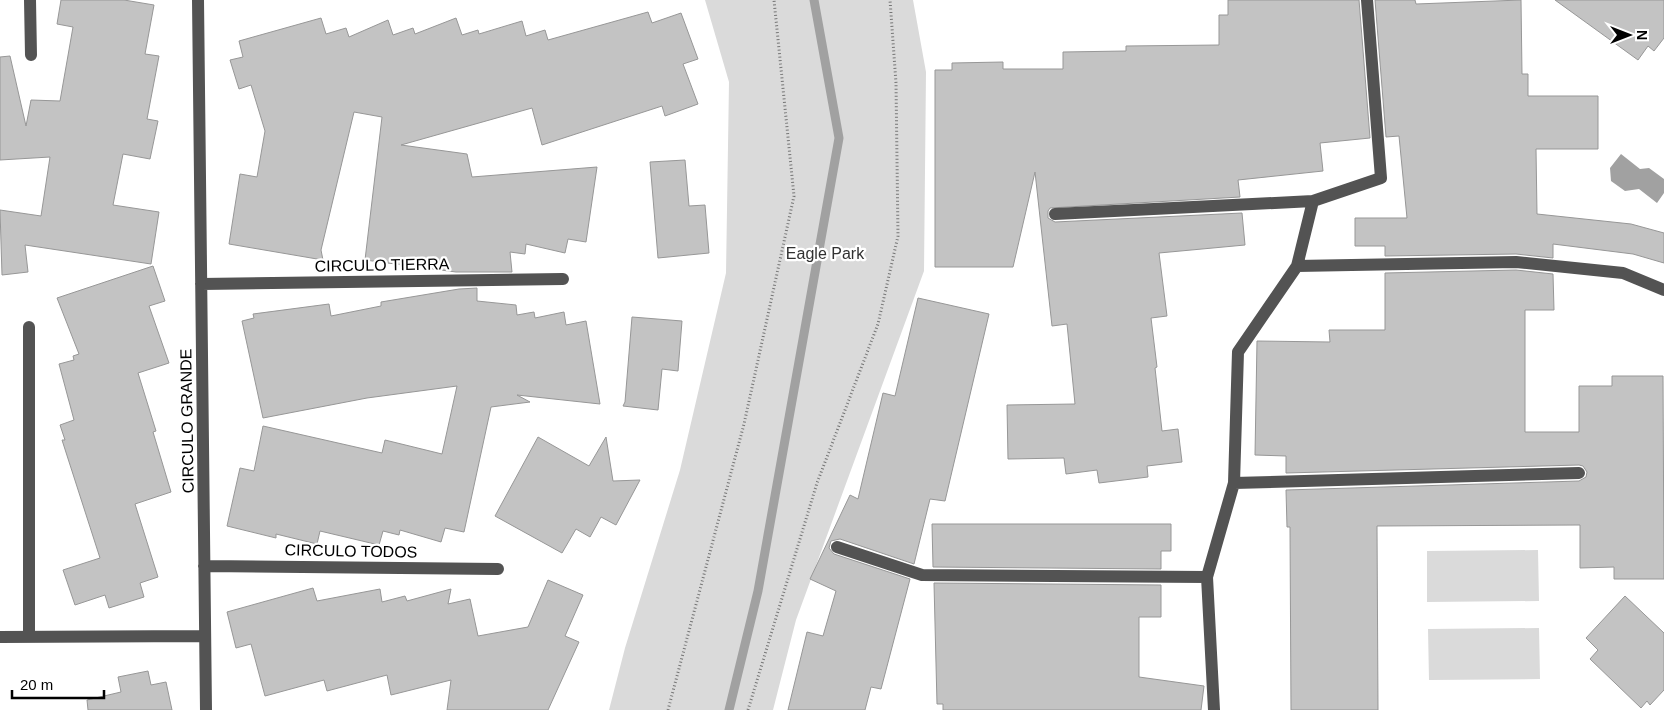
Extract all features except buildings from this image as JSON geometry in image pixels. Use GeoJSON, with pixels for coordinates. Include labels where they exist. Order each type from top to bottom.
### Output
{"type":"FeatureCollection","features":[{"type":"Feature","properties":{"kind":"street"},"geometry":{"type":"LineString","coordinates":[[30,0],[31,54]]}},
{"type":"Feature","properties":{"kind":"street","name":"CIRCULO GRANDE"},"geometry":{"type":"LineString","coordinates":[[198,0],[206,710]]}},
{"type":"Feature","properties":{"kind":"street"},"geometry":{"type":"LineString","coordinates":[[1055,214],[1313,201],[1381,178],[1367,0]]}},
{"type":"Feature","properties":{"kind":"street"},"geometry":{"type":"LineString","coordinates":[[1214,710],[1207,577],[1234,483],[1238,352],[1297,266],[1313,201]]}},
{"type":"Feature","properties":{"kind":"street"},"geometry":{"type":"LineString","coordinates":[[1297,266],[1516,262],[1623,273],[1664,290]]}},
{"type":"Feature","properties":{"kind":"street","name":"CIRCULO TIERRA"},"geometry":{"type":"LineString","coordinates":[[201,284],[563,279]]}},
{"type":"Feature","properties":{"kind":"street"},"geometry":{"type":"LineString","coordinates":[[29,327],[29,637]]}},
{"type":"Feature","properties":{"kind":"street"},"geometry":{"type":"LineString","coordinates":[[1234,483],[1579,473]]}},
{"type":"Feature","properties":{"kind":"street"},"geometry":{"type":"LineString","coordinates":[[837,547],[922,574],[1207,577]]}},
{"type":"Feature","properties":{"kind":"street","name":"CIRCULO TODOS"},"geometry":{"type":"LineString","coordinates":[[204,566],[498,569]]}},
{"type":"Feature","properties":{"kind":"street"},"geometry":{"type":"LineString","coordinates":[[0,637],[205,636]]}},
{"type":"Feature","properties":{"kind":"path"},"geometry":{"type":"LineString","coordinates":[[668,710],[744,424],[794,196],[774,0]]}},
{"type":"Feature","properties":{"kind":"path"},"geometry":{"type":"LineString","coordinates":[[748,710],[817,483],[878,324],[898,236],[896,83],[890,0]]}},
{"type":"Feature","properties":{"kind":"green space","name":"Eagle Park"},"geometry":{"type":"Polygon","coordinates":[[[705,0],[913,0],[926,72],[924,271],[796,620],[773,710],[609,710],[625,648],[680,470],[726,273],[729,82],[705,0]]]}},
{"type":"Feature","properties":{"kind":"green space"},"geometry":{"type":"Polygon","coordinates":[[[1538,550],[1539,601],[1427,602],[1427,551],[1538,550]]]}},
{"type":"Feature","properties":{"kind":"green space"},"geometry":{"type":"Polygon","coordinates":[[[1539,628],[1540,679],[1429,680],[1428,629],[1539,628]]]}},
{"type":"Feature","properties":{"kind":"shaded area"},"geometry":{"type":"Polygon","coordinates":[[[1621,154],[1640,169],[1649,168],[1664,179],[1664,193],[1657,203],[1639,189],[1625,191],[1611,181],[1610,168],[1621,154]]]}},
{"type":"Feature","properties":{"kind":"waterway"},"geometry":{"type":"LineString","coordinates":[[729,710],[758,591],[839,138],[814,0]]}}]}
